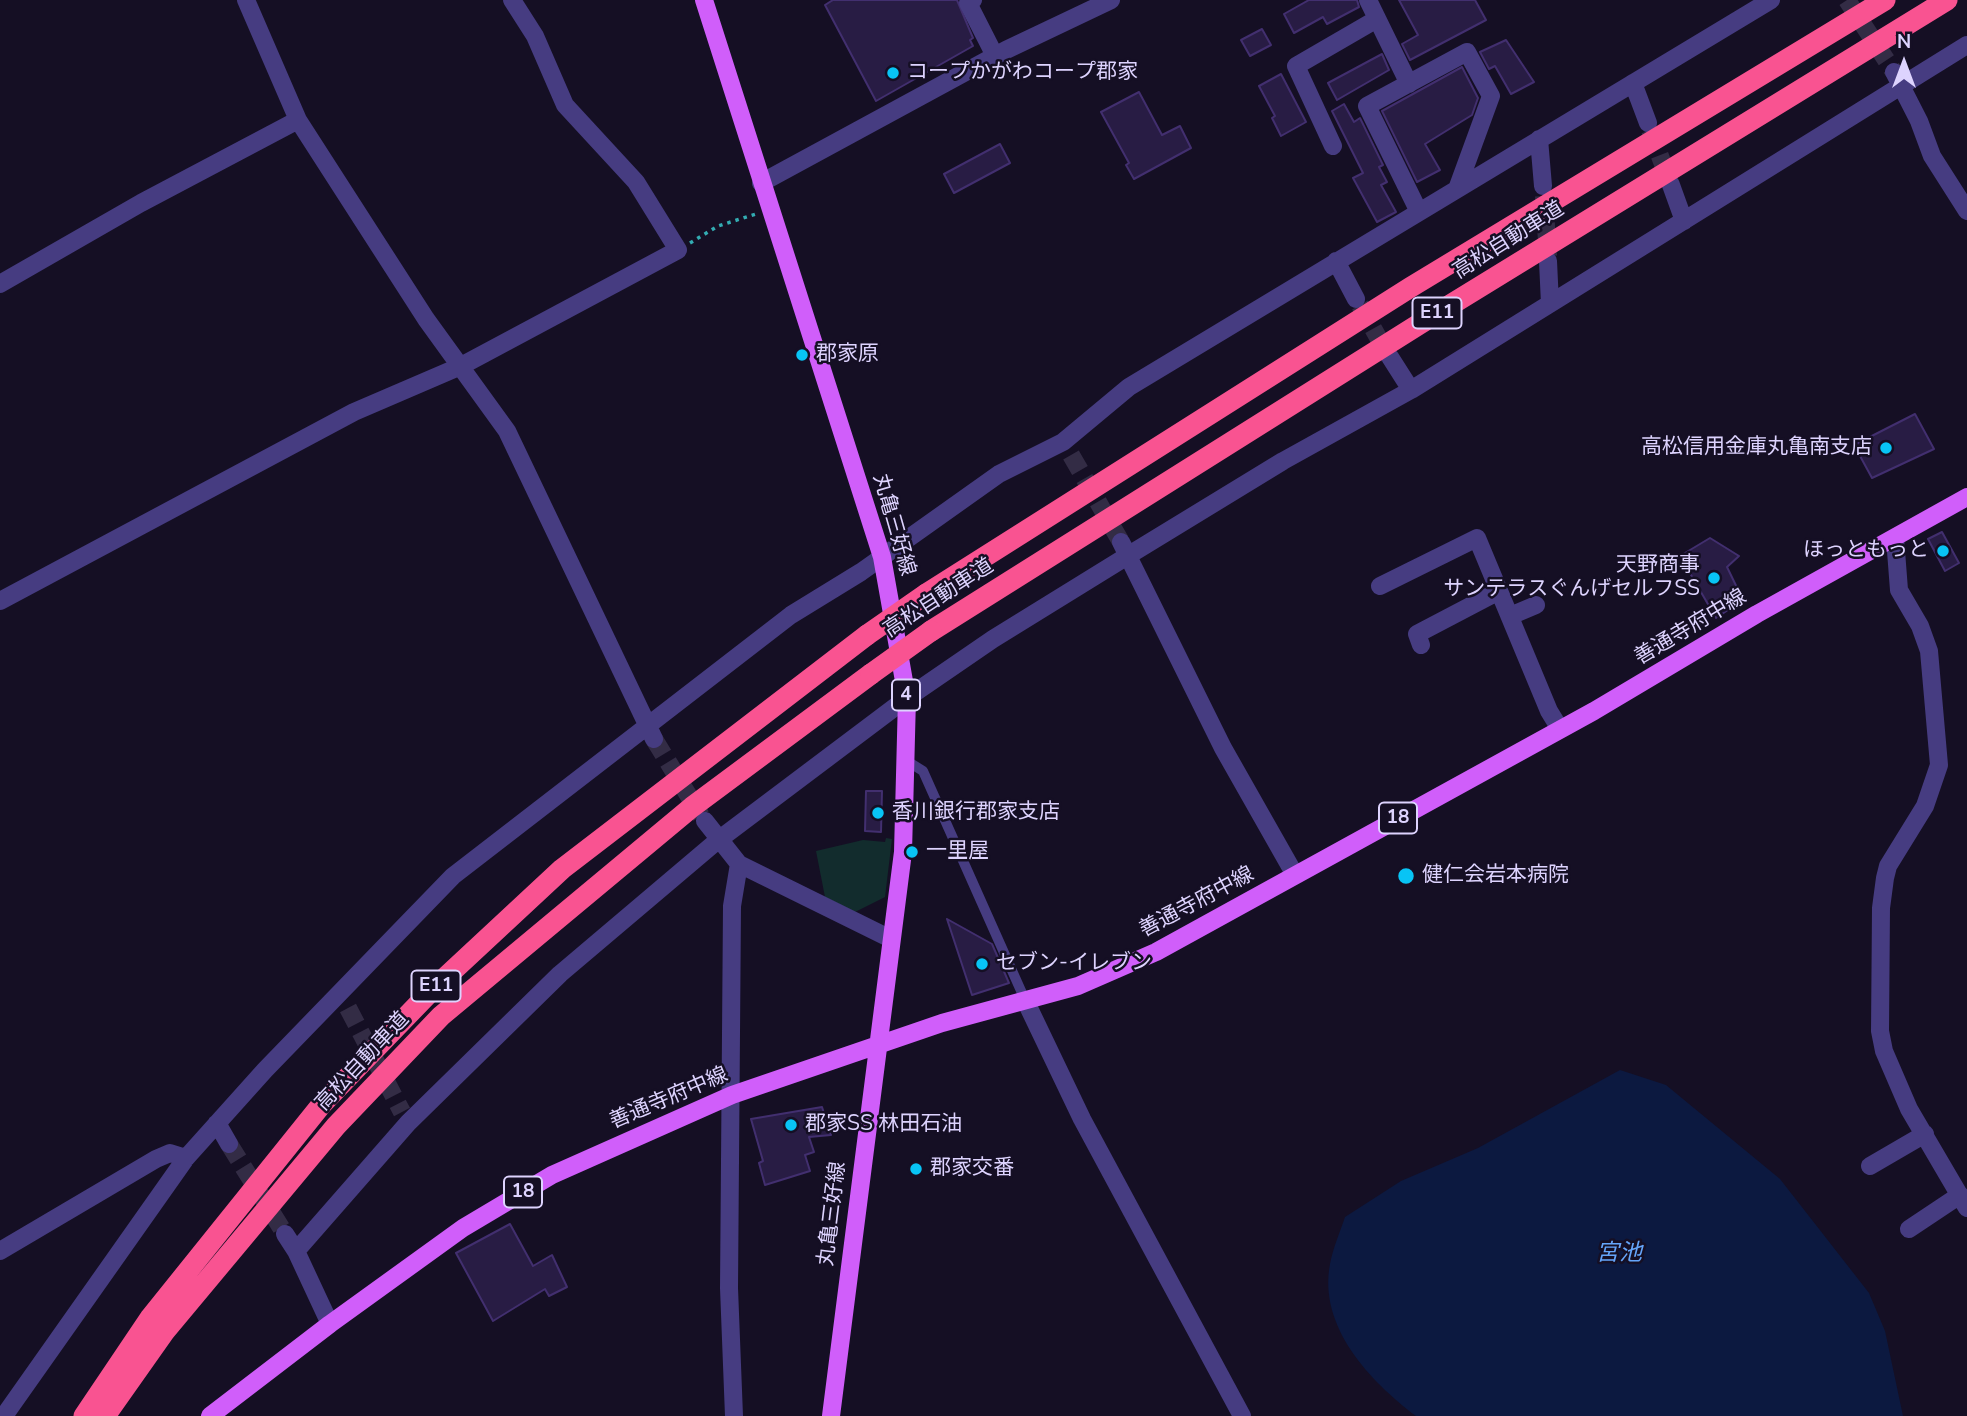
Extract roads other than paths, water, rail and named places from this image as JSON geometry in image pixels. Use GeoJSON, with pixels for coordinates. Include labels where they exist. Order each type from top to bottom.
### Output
{"type":"FeatureCollection","features":[{"type":"Feature","properties":{"kind":"highway","name":"高松自動車道"},"geometry":{"type":"LineString","coordinates":[[84,1416],[150,1318],[322,1104],[433,989],[562,869],[867,635],[926,594],[1399,294],[1885,0]]}},
{"type":"Feature","properties":{"kind":"highway","name":"高松自動車道"},"geometry":{"type":"LineString","coordinates":[[105,1416],[165,1331],[336,1126],[441,1016],[681,815],[931,632],[1421,323],[1947,0]]}},
{"type":"Feature","properties":{"kind":"main road","name":"丸亀三好線"},"geometry":{"type":"LineString","coordinates":[[704,0],[768,210],[882,557],[907,698],[903,852],[831,1416]]}},
{"type":"Feature","properties":{"kind":"main road","name":"善通寺府中線"},"geometry":{"type":"LineString","coordinates":[[210,1416],[330,1324],[463,1228],[552,1175],[699,1112],[732,1095],[942,1023],[1078,986],[1156,952],[1560,730],[1967,497]]}},
{"type":"Feature","properties":{"kind":"street"},"geometry":{"type":"LineString","coordinates":[[246,0],[298,120],[426,319],[507,431],[651,732]]}},
{"type":"Feature","properties":{"kind":"street"},"geometry":{"type":"LineString","coordinates":[[0,601],[354,412],[461,366],[678,250],[636,182],[565,105],[536,36],[512,0]]}},
{"type":"Feature","properties":{"kind":"street"},"geometry":{"type":"LineString","coordinates":[[972,0],[968,3],[995,55]]}},
{"type":"Feature","properties":{"kind":"street"},"geometry":{"type":"LineString","coordinates":[[761,183],[995,55],[1111,0]]}},
{"type":"Feature","properties":{"kind":"street"},"geometry":{"type":"LineString","coordinates":[[1368,0],[1409,83]]}},
{"type":"Feature","properties":{"kind":"street"},"geometry":{"type":"LineString","coordinates":[[4,1416],[186,1158],[217,1124],[343,1001],[453,876],[651,732],[790,615],[882,557],[999,474],[1067,448],[1129,387],[1771,0]]}},
{"type":"Feature","properties":{"kind":"street"},"geometry":{"type":"LineString","coordinates":[[1333,146],[1296,66],[1377,19]]}},
{"type":"Feature","properties":{"kind":"street"},"geometry":{"type":"LineString","coordinates":[[296,1251],[405,1118],[560,974],[717,841],[907,698],[1125,549],[1411,390],[1684,221],[1898,79],[1967,45]]}},
{"type":"Feature","properties":{"kind":"street"},"geometry":{"type":"LineString","coordinates":[[1419,212],[1367,106],[1467,52],[1491,96],[1457,189]]}},
{"type":"Feature","properties":{"kind":"street"},"geometry":{"type":"LineString","coordinates":[[1898,79],[1932,156],[1967,211]]}},
{"type":"Feature","properties":{"kind":"street"},"geometry":{"type":"LineString","coordinates":[[1633,83],[1648,123]]}},
{"type":"Feature","properties":{"kind":"street"},"geometry":{"type":"LineString","coordinates":[[0,284],[141,203],[298,120]]}},
{"type":"Feature","properties":{"kind":"street"},"geometry":{"type":"LineString","coordinates":[[1539,139],[1543,186]]}},
{"type":"Feature","properties":{"kind":"street"},"geometry":{"type":"LineString","coordinates":[[1671,185],[1684,221]]}},
{"type":"Feature","properties":{"kind":"street"},"geometry":{"type":"LineString","coordinates":[[1336,261],[1356,299]]}},
{"type":"Feature","properties":{"kind":"street"},"geometry":{"type":"LineString","coordinates":[[1548,261],[1550,304]]}},
{"type":"Feature","properties":{"kind":"street"},"geometry":{"type":"LineString","coordinates":[[1390,357],[1411,390]]}},
{"type":"Feature","properties":{"kind":"street"},"geometry":{"type":"LineString","coordinates":[[1380,586],[1477,538],[1560,730]]}},
{"type":"Feature","properties":{"kind":"street"},"geometry":{"type":"LineString","coordinates":[[1895,538],[1899,590],[1920,626],[1929,651],[1939,765],[1925,806],[1888,866],[1885,878],[1881,908],[1880,1031],[1884,1051],[1897,1083],[1963,1202],[1909,1229]]}},
{"type":"Feature","properties":{"kind":"street"},"geometry":{"type":"LineString","coordinates":[[1125,549],[1223,748],[1295,876]]}},
{"type":"Feature","properties":{"kind":"street"},"geometry":{"type":"LineString","coordinates":[[1421,645],[1417,634],[1499,592]]}},
{"type":"Feature","properties":{"kind":"street"},"geometry":{"type":"LineString","coordinates":[[1510,616],[1536,605]]}},
{"type":"Feature","properties":{"kind":"street"},"geometry":{"type":"LineString","coordinates":[[705,821],[717,841],[738,864],[891,939]]}},
{"type":"Feature","properties":{"kind":"street"},"geometry":{"type":"LineString","coordinates":[[734,1416],[729,1288],[732,906],[738,864]]}},
{"type":"Feature","properties":{"kind":"street"},"geometry":{"type":"LineString","coordinates":[[1026,1002],[1082,1119],[1242,1416]]}},
{"type":"Feature","properties":{"kind":"street"},"geometry":{"type":"LineString","coordinates":[[217,1124],[229,1144]]}},
{"type":"Feature","properties":{"kind":"street"},"geometry":{"type":"LineString","coordinates":[[1870,1166],[1925,1134]]}},
{"type":"Feature","properties":{"kind":"street"},"geometry":{"type":"LineString","coordinates":[[0,1251],[156,1159],[170,1153],[186,1158]]}},
{"type":"Feature","properties":{"kind":"street"},"geometry":{"type":"LineString","coordinates":[[285,1234],[296,1251],[330,1324]]}},
{"type":"Feature","properties":{"kind":"lane"},"geometry":{"type":"LineString","coordinates":[[907,761],[923,771],[1026,1002]]}},
{"type":"Feature","properties":{"kind":"water","name":"宮池"},"geometry":{"type":"Polygon","coordinates":[[[1620,1070],[1666,1085],[1780,1179],[1869,1293],[1885,1331],[1903,1416],[1416,1416],[1365,1369],[1340,1331],[1328,1287],[1331,1258],[1345,1217],[1401,1181],[1478,1148],[1620,1070]]]}},
{"type":"Feature","properties":{"kind":"tunnel"},"geometry":{"type":"LineString","coordinates":[[1847,0],[1894,72]]}},
{"type":"Feature","properties":{"kind":"tunnel"},"geometry":{"type":"LineString","coordinates":[[1650,130],[1671,185]]}},
{"type":"Feature","properties":{"kind":"tunnel"},"geometry":{"type":"LineString","coordinates":[[1544,196],[1548,256]]}},
{"type":"Feature","properties":{"kind":"tunnel"},"geometry":{"type":"LineString","coordinates":[[1360,305],[1389,357]]}},
{"type":"Feature","properties":{"kind":"tunnel"},"geometry":{"type":"LineString","coordinates":[[1071,455],[1121,542]]}},
{"type":"Feature","properties":{"kind":"tunnel"},"geometry":{"type":"LineString","coordinates":[[654,739],[701,816]]}},
{"type":"Feature","properties":{"kind":"tunnel"},"geometry":{"type":"LineString","coordinates":[[348,1008],[402,1112]]}},
{"type":"Feature","properties":{"kind":"tunnel"},"geometry":{"type":"LineString","coordinates":[[229,1144],[285,1234]]}},
{"type":"Feature","properties":{"kind":"place","name":"コープかがわコープ郡家"},"geometry":{"type":"Point","coordinates":[893,73]}},
{"type":"Feature","properties":{"kind":"place","name":"郡家原"},"geometry":{"type":"Point","coordinates":[802,355]}},
{"type":"Feature","properties":{"kind":"place","name":"高松信用金庫丸亀南支店"},"geometry":{"type":"Point","coordinates":[1886,448]}},
{"type":"Feature","properties":{"kind":"place","name":"ほっともっと"},"geometry":{"type":"Point","coordinates":[1943,551]}},
{"type":"Feature","properties":{"kind":"place","name":"天野商事 サンテラスぐんげセルフSS"},"geometry":{"type":"Point","coordinates":[1714,578]}},
{"type":"Feature","properties":{"kind":"place","name":"香川銀行郡家支店"},"geometry":{"type":"Point","coordinates":[878,813]}},
{"type":"Feature","properties":{"kind":"place","name":"一里屋"},"geometry":{"type":"Point","coordinates":[912,852]}},
{"type":"Feature","properties":{"kind":"place","name":"健仁会岩本病院"},"geometry":{"type":"Point","coordinates":[1406,876]}},
{"type":"Feature","properties":{"kind":"place","name":"セブン-イレブン"},"geometry":{"type":"Point","coordinates":[982,964]}},
{"type":"Feature","properties":{"kind":"place","name":"郡家SS 林田石油"},"geometry":{"type":"Point","coordinates":[791,1125]}},
{"type":"Feature","properties":{"kind":"place","name":"郡家交番"},"geometry":{"type":"Point","coordinates":[916,1169]}}]}
